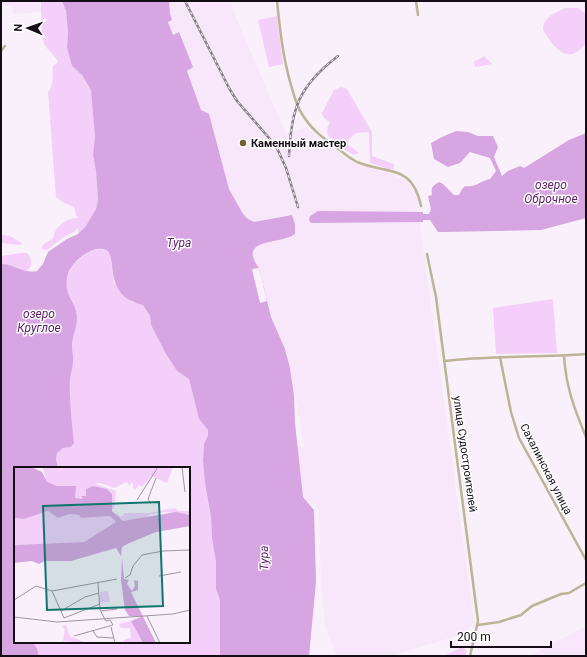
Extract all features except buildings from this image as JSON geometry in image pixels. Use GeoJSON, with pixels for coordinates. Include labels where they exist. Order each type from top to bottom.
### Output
{"type":"FeatureCollection","features":[{"type":"Feature","properties":{"kind":"street"},"geometry":{"type":"LineString","coordinates":[[277,1],[284,60],[293,93],[302,114],[320,136],[356,161],[389,171],[396,171],[407,177],[414,185],[419,195],[421,206]]}},
{"type":"Feature","properties":{"kind":"street"},"geometry":{"type":"LineString","coordinates":[[416,1],[418,15]]}},
{"type":"Feature","properties":{"kind":"street"},"geometry":{"type":"LineString","coordinates":[[1,51],[6,46]]}},
{"type":"Feature","properties":{"kind":"street","name":"улица Судостроителей"},"geometry":{"type":"LineString","coordinates":[[427,254],[436,297],[478,621],[470,656]]}},
{"type":"Feature","properties":{"kind":"street"},"geometry":{"type":"LineString","coordinates":[[444,361],[469,358],[564,356],[586,354]]}},
{"type":"Feature","properties":{"kind":"street"},"geometry":{"type":"LineString","coordinates":[[564,356],[568,388],[586,437]]}},
{"type":"Feature","properties":{"kind":"street","name":"Сахалинская улица"},"geometry":{"type":"LineString","coordinates":[[500,357],[512,419],[519,438],[586,560]]}},
{"type":"Feature","properties":{"kind":"street"},"geometry":{"type":"LineString","coordinates":[[478,625],[499,622],[521,615],[532,606],[561,594],[569,593],[586,582]]}},
{"type":"Feature","properties":{"kind":"shaded area"},"geometry":{"type":"Polygon","coordinates":[[[1,1],[40,1],[42,12],[13,14],[12,6],[1,6],[1,1]]]}},
{"type":"Feature","properties":{"kind":"shaded area"},"geometry":{"type":"Polygon","coordinates":[[[41,1],[62,1],[66,11],[68,32],[67,48],[72,66],[82,75],[91,90],[95,136],[93,155],[96,171],[98,200],[92,218],[78,234],[78,228],[47,250],[42,249],[42,246],[52,239],[58,227],[68,220],[77,218],[74,207],[64,203],[56,197],[48,92],[52,84],[53,66],[58,62],[45,45],[41,1]]]}},
{"type":"Feature","properties":{"kind":"shaded area"},"geometry":{"type":"Polygon","coordinates":[[[169,1],[231,1],[235,15],[286,134],[307,127],[318,138],[355,164],[388,173],[407,181],[416,196],[474,622],[467,630],[457,636],[400,653],[395,656],[336,656],[325,625],[321,582],[319,509],[310,502],[300,502],[293,447],[304,446],[290,368],[285,349],[271,317],[259,268],[254,262],[253,255],[254,248],[259,244],[291,238],[295,234],[294,220],[288,215],[254,222],[243,214],[229,189],[209,114],[201,110],[187,71],[193,67],[179,33],[173,35],[168,21],[170,14],[169,1]]]}},
{"type":"Feature","properties":{"kind":"shaded area"},"geometry":{"type":"Polygon","coordinates":[[[565,8],[578,8],[585,13],[586,43],[573,54],[567,54],[557,48],[543,30],[547,19],[565,8]]]}},
{"type":"Feature","properties":{"kind":"shaded area"},"geometry":{"type":"Polygon","coordinates":[[[277,16],[283,64],[269,67],[258,20],[277,16]]]}},
{"type":"Feature","properties":{"kind":"shaded area"},"geometry":{"type":"Polygon","coordinates":[[[484,56],[492,64],[475,67],[474,61],[484,56]]]}},
{"type":"Feature","properties":{"kind":"shaded area"},"geometry":{"type":"Polygon","coordinates":[[[341,87],[347,89],[372,132],[372,156],[394,164],[394,169],[389,169],[370,163],[369,132],[356,133],[349,139],[348,145],[359,153],[354,155],[339,146],[330,138],[327,128],[330,123],[323,117],[322,113],[334,90],[341,87]]]}},
{"type":"Feature","properties":{"kind":"shaded area"},"geometry":{"type":"Polygon","coordinates":[[[1,235],[10,236],[22,243],[20,245],[1,243],[1,235]]]}},
{"type":"Feature","properties":{"kind":"shaded area"},"geometry":{"type":"Polygon","coordinates":[[[100,249],[106,250],[110,255],[114,283],[132,302],[143,304],[150,316],[151,325],[166,354],[177,371],[189,379],[199,419],[208,430],[208,435],[204,444],[203,461],[216,562],[216,589],[220,600],[220,656],[39,656],[37,648],[33,643],[190,643],[190,467],[58,467],[56,459],[57,453],[63,448],[71,447],[74,443],[70,403],[70,378],[73,361],[72,347],[76,311],[66,288],[66,282],[71,266],[88,252],[100,249]]]}},
{"type":"Feature","properties":{"kind":"shaded area"},"geometry":{"type":"Polygon","coordinates":[[[27,253],[31,260],[31,265],[26,271],[17,267],[1,264],[1,256],[27,253]]]}},
{"type":"Feature","properties":{"kind":"shaded area"},"geometry":{"type":"Polygon","coordinates":[[[553,299],[557,353],[496,354],[493,308],[553,299]]]}},
{"type":"Feature","properties":{"kind":"shaded area"},"geometry":{"type":"Polygon","coordinates":[[[586,626],[586,656],[530,656],[586,626]]]}},
{"type":"Feature","properties":{"kind":"shaded area"},"geometry":{"type":"Polygon","coordinates":[[[462,647],[466,650],[466,656],[444,656],[462,647]]]}},
{"type":"Feature","properties":{"kind":"water","name":"Тура"},"geometry":{"type":"Polygon","coordinates":[[[62,1],[169,1],[172,20],[168,22],[173,35],[179,32],[193,67],[187,71],[201,110],[209,114],[229,189],[243,214],[254,222],[292,215],[295,224],[295,234],[257,247],[253,251],[253,258],[259,268],[271,317],[285,349],[290,368],[294,395],[295,423],[303,497],[314,510],[316,582],[309,656],[220,656],[220,600],[216,589],[216,562],[203,461],[204,444],[208,435],[208,430],[199,419],[189,379],[177,371],[166,354],[151,325],[150,316],[143,305],[133,302],[124,296],[118,289],[109,253],[106,250],[101,249],[83,255],[73,264],[68,274],[67,281],[68,293],[77,317],[72,343],[73,366],[70,378],[74,443],[71,447],[63,448],[57,453],[56,459],[58,467],[14,467],[14,643],[33,643],[37,648],[39,656],[1,656],[1,264],[6,264],[32,272],[37,271],[43,264],[48,252],[67,239],[78,234],[86,226],[96,209],[98,200],[96,171],[93,155],[95,136],[91,90],[82,75],[72,66],[67,48],[68,32],[66,11],[62,1]]]}},
{"type":"Feature","properties":{"kind":"water","name":"озеро Оброчное"},"geometry":{"type":"Polygon","coordinates":[[[456,131],[468,132],[478,136],[493,136],[498,147],[494,157],[502,176],[508,171],[520,166],[524,168],[569,140],[586,133],[586,218],[541,230],[443,232],[438,232],[430,220],[423,220],[423,222],[311,223],[309,220],[310,216],[318,211],[423,212],[423,214],[429,214],[431,209],[428,196],[432,195],[432,187],[439,182],[454,195],[459,195],[465,186],[472,186],[490,179],[496,171],[490,158],[470,152],[460,163],[448,167],[434,159],[431,143],[456,131]]]}},
{"type":"Feature","properties":{"kind":"pier"},"geometry":{"type":"Polygon","coordinates":[[[259,268],[267,301],[260,303],[252,269],[259,268]]]}},
{"type":"Feature","properties":{"kind":"railway"},"geometry":{"type":"LineString","coordinates":[[185,1],[237,101],[276,146],[286,168],[298,207]]}},
{"type":"Feature","properties":{"kind":"railway"},"geometry":{"type":"LineString","coordinates":[[289,156],[292,124],[300,99],[314,78],[338,56]]}},
{"type":"Feature","properties":{"kind":"place","name":"Каменный мастер"},"geometry":{"type":"Point","coordinates":[243,143]}},
{"type":"Feature","properties":{"kind":"water label","name":"озеро Круглое"},"geometry":{"type":"Point","coordinates":[39,321]}}]}
